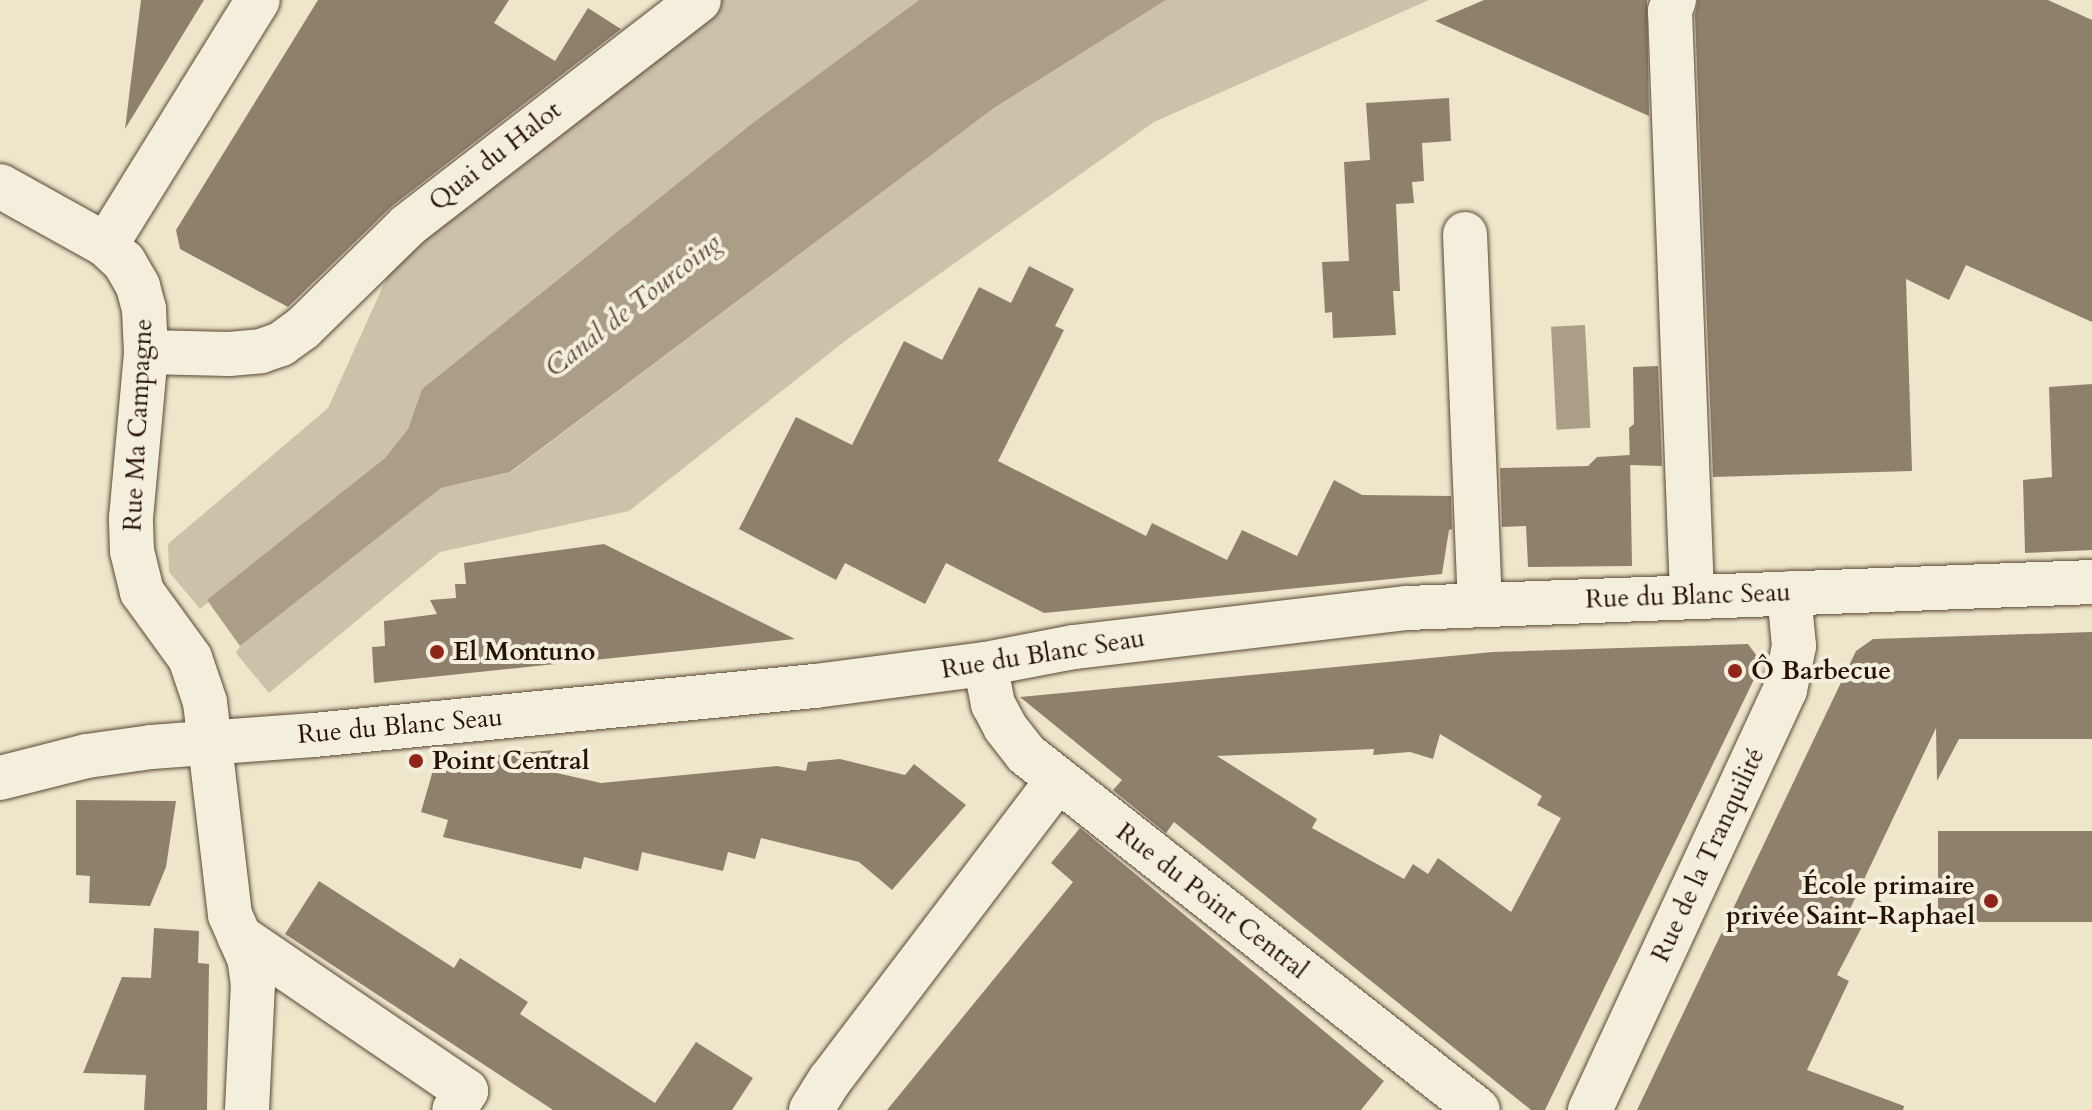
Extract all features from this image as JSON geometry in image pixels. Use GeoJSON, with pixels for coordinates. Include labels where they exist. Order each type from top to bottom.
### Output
{"type":"FeatureCollection","features":[{"type":"Feature","properties":{"kind":"street"},"geometry":{"type":"LineString","coordinates":[[0,186],[106,245],[258,0]]}},
{"type":"Feature","properties":{"kind":"street","name":"Quai du Halot"},"geometry":{"type":"LineString","coordinates":[[146,352],[261,351],[281,344],[303,328],[407,226],[699,0]]}},
{"type":"Feature","properties":{"kind":"street"},"geometry":{"type":"LineString","coordinates":[[1674,0],[1670,11],[1692,595]]}},
{"type":"Feature","properties":{"kind":"street"},"geometry":{"type":"LineString","coordinates":[[1465,234],[1480,604]]}},
{"type":"Feature","properties":{"kind":"street","name":"Rue Ma Campagne"},"geometry":{"type":"LineString","coordinates":[[106,245],[124,262],[138,286],[147,328],[131,518],[135,573],[152,607],[190,658],[199,676],[210,741],[230,915],[249,958],[253,985],[247,1110]]}},
{"type":"Feature","properties":{"kind":"street","name":"Rue du Blanc Seau"},"geometry":{"type":"LineString","coordinates":[[0,778],[87,756],[210,741],[314,735],[720,696],[985,664],[1074,647],[1296,620],[1480,604],[2092,582]]}},
{"type":"Feature","properties":{"kind":"street","name":"Rue de la Tranquilité"},"geometry":{"type":"LineString","coordinates":[[1590,1110],[1785,690],[1794,646],[1789,593]]}},
{"type":"Feature","properties":{"kind":"street","name":"Rue du Point Central"},"geometry":{"type":"LineString","coordinates":[[985,664],[993,704],[1005,727],[1026,754],[1478,1110]]}},
{"type":"Feature","properties":{"kind":"street"},"geometry":{"type":"LineString","coordinates":[[811,1110],[830,1080],[1058,780]]}},
{"type":"Feature","properties":{"kind":"street"},"geometry":{"type":"LineString","coordinates":[[239,936],[466,1091],[454,1110]]}},
{"type":"Feature","properties":{"kind":"shaded area"},"geometry":{"type":"Polygon","coordinates":[[[718,0],[919,0],[750,125],[422,389],[408,429],[385,458],[200,609],[169,572],[168,544],[328,408],[402,244],[718,0]]]}},
{"type":"Feature","properties":{"kind":"shaded area"},"geometry":{"type":"Polygon","coordinates":[[[1166,0],[1429,0],[1154,122],[849,338],[629,511],[440,552],[269,693],[236,653],[240,646],[441,488],[511,472],[994,108],[1166,0]]]}},
{"type":"Feature","properties":{"kind":"water","name":"Canal de Tourcoing"},"geometry":{"type":"Polygon","coordinates":[[[919,0],[1166,0],[994,108],[510,472],[441,488],[240,646],[207,600],[385,458],[408,429],[422,389],[750,125],[919,0]]]}},
{"type":"Feature","properties":{"kind":"water"},"geometry":{"type":"Polygon","coordinates":[[[1585,325],[1590,428],[1556,430],[1551,327],[1585,325]]]}},
{"type":"Feature","properties":{"kind":"building"},"geometry":{"type":"Polygon","coordinates":[[[141,0],[204,0],[125,129],[141,0]]]}},
{"type":"Feature","properties":{"kind":"building"},"geometry":{"type":"Polygon","coordinates":[[[318,0],[509,0],[494,23],[555,61],[588,8],[621,29],[392,206],[288,307],[180,249],[176,230],[318,0]]]}},
{"type":"Feature","properties":{"kind":"building"},"geometry":{"type":"Polygon","coordinates":[[[1484,0],[1647,0],[1649,116],[1435,21],[1484,0]]]}},
{"type":"Feature","properties":{"kind":"building"},"geometry":{"type":"Polygon","coordinates":[[[1698,0],[2048,0],[2092,20],[2092,322],[1966,265],[1949,300],[1906,279],[1912,471],[1713,477],[1695,15],[1698,0]]]}},
{"type":"Feature","properties":{"kind":"building"},"geometry":{"type":"Polygon","coordinates":[[[1449,98],[1451,141],[1422,143],[1424,181],[1412,182],[1414,203],[1396,204],[1400,291],[1393,291],[1396,335],[1333,338],[1332,312],[1325,313],[1322,262],[1349,261],[1344,162],[1370,160],[1366,103],[1449,98]]]}},
{"type":"Feature","properties":{"kind":"building"},"geometry":{"type":"Polygon","coordinates":[[[1029,266],[1074,289],[1055,326],[1064,330],[998,461],[1146,536],[1152,523],[1227,560],[1242,530],[1297,556],[1334,480],[1362,495],[1451,496],[1452,529],[1449,530],[1442,574],[1044,613],[946,563],[925,604],[845,563],[836,580],[739,529],[796,417],[852,445],[904,341],[942,360],[979,287],[1011,303],[1029,266]]]}},
{"type":"Feature","properties":{"kind":"building"},"geometry":{"type":"Polygon","coordinates":[[[1658,366],[1662,466],[1630,465],[1629,428],[1634,424],[1633,367],[1658,366]]]}},
{"type":"Feature","properties":{"kind":"building"},"geometry":{"type":"Polygon","coordinates":[[[2092,384],[2092,550],[2025,553],[2023,480],[2052,477],[2049,387],[2092,384]]]}},
{"type":"Feature","properties":{"kind":"building"},"geometry":{"type":"Polygon","coordinates":[[[1630,455],[1632,566],[1528,567],[1526,526],[1502,527],[1500,468],[1588,466],[1597,457],[1630,455]]]}},
{"type":"Feature","properties":{"kind":"building"},"geometry":{"type":"Polygon","coordinates":[[[604,544],[795,639],[374,683],[372,647],[385,646],[384,621],[437,614],[430,600],[456,598],[455,584],[466,584],[464,563],[604,544]]]}},
{"type":"Feature","properties":{"kind":"building"},"geometry":{"type":"Polygon","coordinates":[[[2092,632],[2092,739],[1959,739],[1937,781],[1936,728],[1849,911],[1866,919],[1837,975],[1849,981],[1807,1070],[1904,1106],[1903,1110],[1637,1110],[1856,651],[1873,639],[2092,632]]]}},
{"type":"Feature","properties":{"kind":"building"},"geometry":{"type":"Polygon","coordinates":[[[1748,644],[1762,663],[1545,1110],[1531,1110],[1174,822],[1166,833],[1113,790],[1122,780],[1020,697],[1493,652],[1748,644]],[[1440,734],[1433,759],[1410,752],[1373,755],[1374,749],[1217,756],[1317,819],[1312,828],[1404,879],[1413,864],[1428,874],[1438,858],[1511,912],[1561,818],[1537,805],[1542,796],[1440,734]]]}},
{"type":"Feature","properties":{"kind":"building"},"geometry":{"type":"Polygon","coordinates":[[[553,750],[548,771],[601,783],[777,766],[806,771],[808,762],[840,759],[905,775],[914,764],[966,805],[892,890],[859,862],[761,838],[755,859],[728,852],[723,871],[642,852],[638,871],[584,857],[581,869],[443,837],[448,820],[421,812],[435,763],[465,770],[469,758],[553,750]]]}},
{"type":"Feature","properties":{"kind":"building"},"geometry":{"type":"Polygon","coordinates":[[[76,800],[176,801],[166,867],[150,906],[89,903],[90,876],[76,875],[76,800]]]}},
{"type":"Feature","properties":{"kind":"building"},"geometry":{"type":"Polygon","coordinates":[[[1080,828],[1384,1081],[1361,1110],[887,1110],[1073,882],[1051,863],[1080,828]]]}},
{"type":"Feature","properties":{"kind":"building"},"geometry":{"type":"Polygon","coordinates":[[[1938,831],[2092,831],[2092,922],[1938,922],[1938,831]]]}},
{"type":"Feature","properties":{"kind":"building"},"geometry":{"type":"Polygon","coordinates":[[[319,881],[454,968],[460,958],[528,1002],[520,1014],[655,1103],[696,1042],[753,1078],[732,1110],[553,1110],[285,934],[319,881]]]}},
{"type":"Feature","properties":{"kind":"building"},"geometry":{"type":"Polygon","coordinates":[[[154,928],[199,931],[198,963],[209,964],[207,1110],[144,1110],[146,1075],[83,1073],[122,977],[151,978],[154,928]]]}},
{"type":"Feature","properties":{"kind":"place","name":"El Montuno"},"geometry":{"type":"Point","coordinates":[437,652]}},
{"type":"Feature","properties":{"kind":"place","name":"Ô Barbecue"},"geometry":{"type":"Point","coordinates":[1735,671]}},
{"type":"Feature","properties":{"kind":"place","name":"Point Central"},"geometry":{"type":"Point","coordinates":[416,761]}},
{"type":"Feature","properties":{"kind":"place","name":"École primaire privée Saint-Raphael"},"geometry":{"type":"Point","coordinates":[1991,901]}}]}
